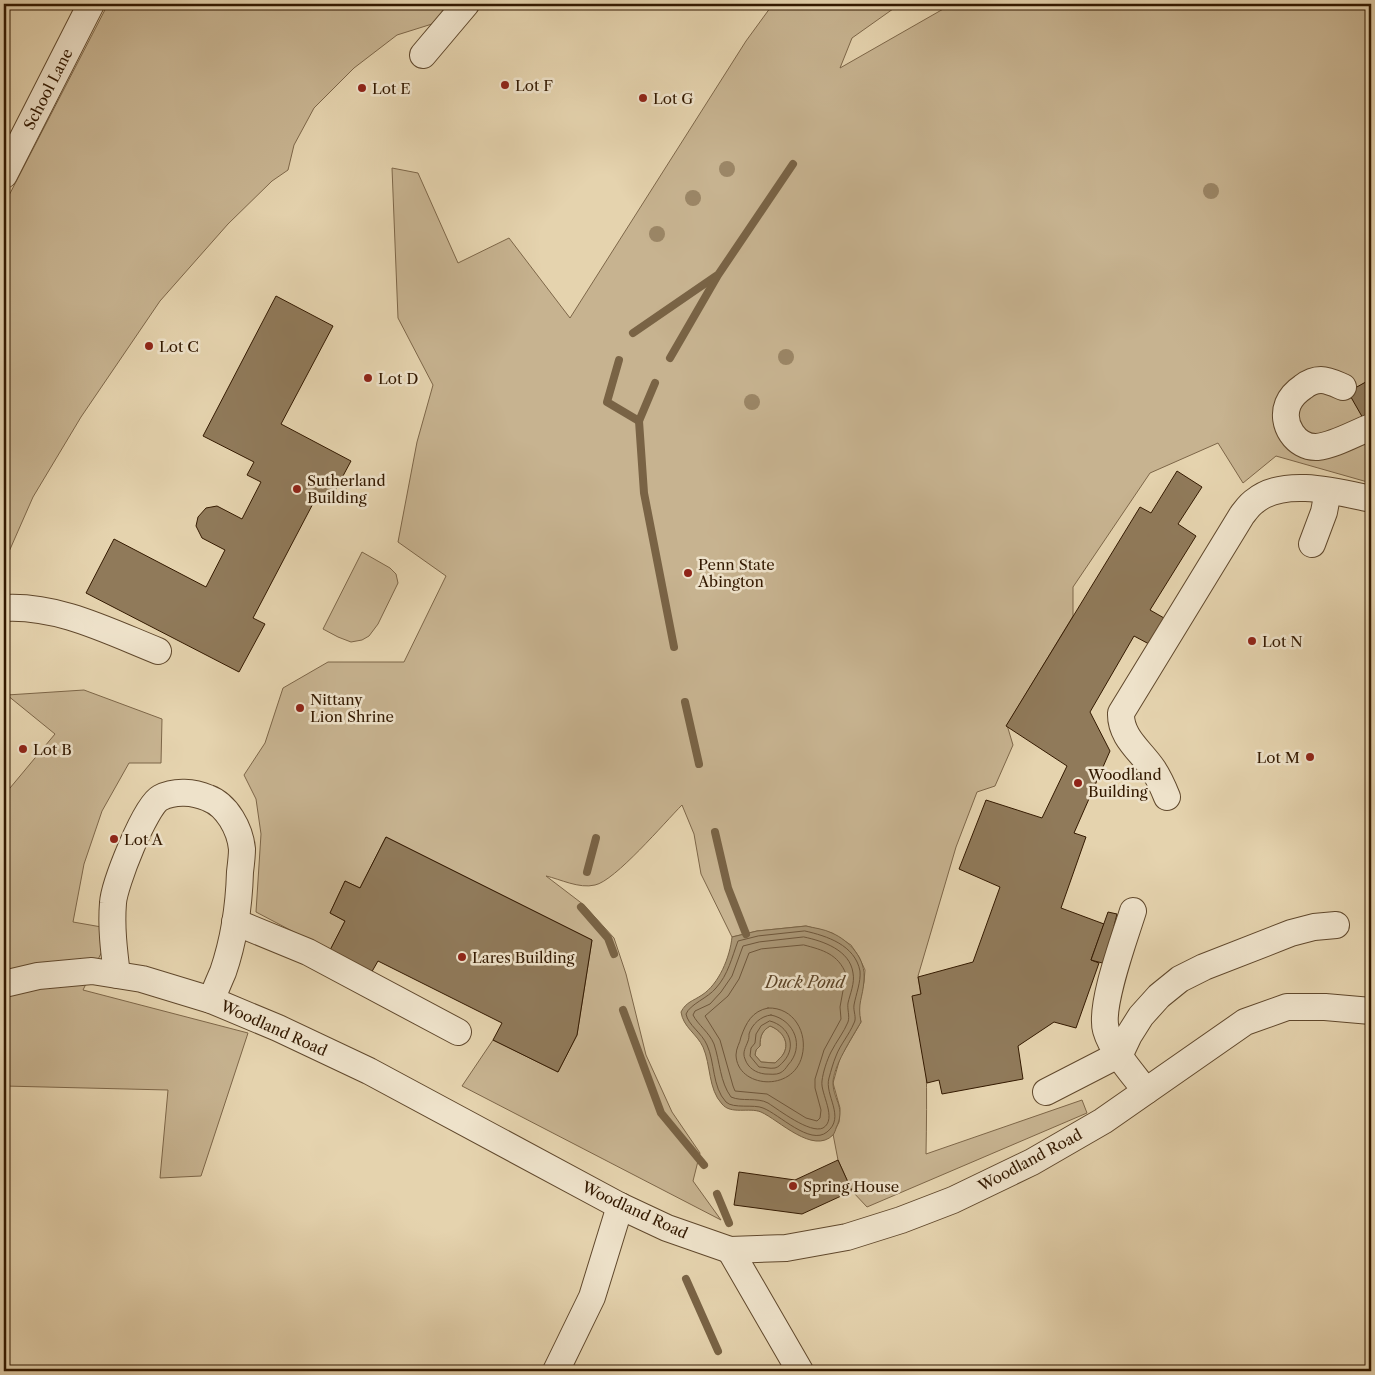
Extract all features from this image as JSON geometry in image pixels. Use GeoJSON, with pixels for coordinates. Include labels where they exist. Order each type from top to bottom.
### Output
{"type":"FeatureCollection","features":[{"type":"Feature","properties":{"kind":"street","name":"School Lane"},"geometry":{"type":"LineString","coordinates":[[4,175],[91,4]]}},
{"type":"Feature","properties":{"kind":"street"},"geometry":{"type":"LineString","coordinates":[[423,54],[466,4]]}},
{"type":"Feature","properties":{"kind":"street"},"geometry":{"type":"LineString","coordinates":[[1343,386],[1321,380],[1310,382],[1296,392],[1288,405],[1286,420],[1292,437],[1303,444],[1316,447],[1330,444],[1371,426]]}},
{"type":"Feature","properties":{"kind":"street"},"geometry":{"type":"LineString","coordinates":[[1167,797],[1152,768],[1124,733],[1121,713],[1242,515],[1256,500],[1275,490],[1305,487],[1371,499]]}},
{"type":"Feature","properties":{"kind":"street"},"geometry":{"type":"LineString","coordinates":[[1312,544],[1324,512],[1328,491]]}},
{"type":"Feature","properties":{"kind":"street"},"geometry":{"type":"LineString","coordinates":[[4,608],[20,608],[56,613],[84,621],[158,651]]}},
{"type":"Feature","properties":{"kind":"street"},"geometry":{"type":"LineString","coordinates":[[117,975],[113,933],[113,901],[133,843],[145,818],[159,798],[176,793],[197,793],[216,801],[232,818],[242,848],[239,897],[232,941],[211,1000]]}},
{"type":"Feature","properties":{"kind":"street"},"geometry":{"type":"LineString","coordinates":[[1133,910],[1105,1011],[1106,1029],[1112,1042],[1146,1091]]}},
{"type":"Feature","properties":{"kind":"street"},"geometry":{"type":"LineString","coordinates":[[235,922],[308,952],[458,1032]]}},
{"type":"Feature","properties":{"kind":"street"},"geometry":{"type":"LineString","coordinates":[[1046,1092],[1120,1054],[1141,1016],[1159,996],[1180,978],[1290,933],[1314,927],[1336,925]]}},
{"type":"Feature","properties":{"kind":"street","name":"Woodland Road"},"geometry":{"type":"LineString","coordinates":[[4,984],[38,976],[92,971],[142,979],[211,1000],[278,1028],[369,1071],[620,1206],[667,1228],[730,1250],[786,1248],[847,1237],[953,1200],[1032,1162],[1103,1121],[1245,1022],[1287,1007],[1325,1007],[1371,1011]]}},
{"type":"Feature","properties":{"kind":"street"},"geometry":{"type":"LineString","coordinates":[[556,1371],[592,1297],[620,1206]]}},
{"type":"Feature","properties":{"kind":"street"},"geometry":{"type":"LineString","coordinates":[[730,1250],[800,1371]]}},
{"type":"Feature","properties":{"kind":"shaded area"},"geometry":{"type":"Polygon","coordinates":[[[108,4],[450,4],[432,24],[397,35],[354,68],[314,108],[294,145],[288,170],[272,181],[228,224],[160,301],[81,417],[33,497],[4,563],[4,205],[108,4]]]}},
{"type":"Feature","properties":{"kind":"shaded area"},"geometry":{"type":"Polygon","coordinates":[[[773,4],[900,4],[852,38],[840,68],[952,4],[1371,4],[1371,483],[1276,456],[1243,483],[1218,443],[1150,473],[1073,587],[1073,616],[1007,725],[1013,745],[995,786],[977,792],[956,847],[918,976],[924,1020],[927,1087],[926,1154],[1082,1100],[1087,1113],[867,1207],[852,1191],[838,1160],[833,1134],[839,1122],[840,1108],[833,1083],[840,1058],[861,1022],[858,1009],[865,970],[851,945],[832,933],[806,926],[757,931],[732,937],[701,874],[694,834],[682,805],[627,862],[604,881],[595,885],[583,886],[546,876],[584,905],[614,938],[626,974],[646,1055],[672,1112],[700,1153],[693,1181],[721,1220],[462,1086],[493,1040],[558,1072],[577,1035],[592,940],[386,837],[360,888],[345,881],[330,913],[345,921],[330,951],[256,912],[261,834],[256,799],[244,775],[265,743],[283,688],[328,662],[404,662],[446,576],[398,542],[417,442],[433,385],[398,318],[392,168],[418,173],[458,263],[509,238],[570,318],[746,41],[773,4]]]}},
{"type":"Feature","properties":{"kind":"shaded area"},"geometry":{"type":"Polygon","coordinates":[[[362,552],[390,568],[396,574],[398,583],[378,624],[369,636],[362,640],[351,642],[323,629],[362,552]]]}},
{"type":"Feature","properties":{"kind":"shaded area"},"geometry":{"type":"Polygon","coordinates":[[[84,690],[162,719],[161,763],[129,763],[102,811],[84,864],[73,922],[113,929],[83,990],[248,1033],[201,1176],[160,1178],[168,1090],[4,1086],[4,793],[55,734],[7,695],[84,690]]]}},
{"type":"Feature","properties":{"kind":"shaded area"},"geometry":{"type":"Polygon","coordinates":[[[770,1026],[781,1033],[786,1044],[786,1049],[775,1063],[761,1062],[755,1055],[756,1050],[760,1046],[762,1034],[770,1026]]]}},
{"type":"Feature","properties":{"kind":"water","name":"Duck Pond"},"geometry":{"type":"Polygon","coordinates":[[[806,926],[826,931],[839,936],[851,946],[860,958],[864,972],[860,1005],[861,1022],[836,1070],[833,1084],[840,1115],[833,1134],[825,1140],[806,1139],[761,1112],[730,1109],[722,1104],[714,1091],[703,1047],[682,1017],[681,1012],[685,1006],[702,995],[714,984],[723,969],[732,937],[757,931],[806,926]],[[770,1026],[763,1032],[760,1046],[756,1050],[755,1055],[761,1062],[775,1063],[786,1049],[783,1036],[770,1026]]]}},
{"type":"Feature","properties":{"kind":"building","name":"Sutherland Building"},"geometry":{"type":"Polygon","coordinates":[[[276,296],[333,326],[281,424],[351,461],[329,502],[317,496],[253,618],[265,624],[239,672],[86,593],[114,539],[206,587],[225,550],[202,538],[196,526],[198,517],[206,508],[217,506],[242,519],[261,482],[247,475],[254,462],[203,436],[276,296]]]}},
{"type":"Feature","properties":{"kind":"building"},"geometry":{"type":"Polygon","coordinates":[[[1371,379],[1371,416],[1364,420],[1348,392],[1371,379]]]}},
{"type":"Feature","properties":{"kind":"building","name":"Woodland Building"},"geometry":{"type":"Polygon","coordinates":[[[1177,471],[1202,487],[1178,524],[1196,536],[1150,610],[1164,618],[1149,644],[1134,636],[1090,712],[1110,751],[1074,833],[1086,837],[1061,908],[1104,924],[1091,960],[1099,963],[1076,1028],[1054,1022],[1018,1046],[1023,1079],[942,1094],[939,1080],[927,1083],[912,996],[921,994],[918,977],[973,962],[1000,887],[959,869],[986,800],[1042,818],[1067,766],[1006,726],[1140,507],[1151,513],[1177,471]]]}},
{"type":"Feature","properties":{"kind":"building","name":"Lares Building"},"geometry":{"type":"Polygon","coordinates":[[[386,837],[592,940],[577,1035],[558,1072],[493,1040],[502,1023],[378,961],[370,975],[328,954],[345,921],[330,913],[345,881],[360,888],[386,837]]]}},
{"type":"Feature","properties":{"kind":"building"},"geometry":{"type":"Polygon","coordinates":[[[1108,912],[1117,914],[1114,926],[1118,928],[1106,964],[1091,960],[1108,912]]]}},
{"type":"Feature","properties":{"kind":"building","name":"Spring House"},"geometry":{"type":"Polygon","coordinates":[[[838,1160],[852,1191],[802,1214],[734,1205],[739,1172],[795,1180],[838,1160]]]}},
{"type":"Feature","properties":{"kind":"waterway"},"geometry":{"type":"LineString","coordinates":[[670,358],[718,275],[793,164]]}},
{"type":"Feature","properties":{"kind":"waterway"},"geometry":{"type":"LineString","coordinates":[[633,333],[716,276]]}},
{"type":"Feature","properties":{"kind":"waterway"},"geometry":{"type":"LineString","coordinates":[[619,360],[607,402],[639,421]]}},
{"type":"Feature","properties":{"kind":"waterway"},"geometry":{"type":"LineString","coordinates":[[655,383],[639,421],[644,493],[674,647]]}},
{"type":"Feature","properties":{"kind":"waterway"},"geometry":{"type":"LineString","coordinates":[[685,702],[699,764]]}},
{"type":"Feature","properties":{"kind":"waterway"},"geometry":{"type":"LineString","coordinates":[[715,832],[728,888],[746,934]]}},
{"type":"Feature","properties":{"kind":"waterway"},"geometry":{"type":"LineString","coordinates":[[587,872],[596,838]]}},
{"type":"Feature","properties":{"kind":"waterway"},"geometry":{"type":"LineString","coordinates":[[581,907],[608,938],[614,954]]}},
{"type":"Feature","properties":{"kind":"waterway"},"geometry":{"type":"LineString","coordinates":[[623,1010],[661,1113],[704,1165]]}},
{"type":"Feature","properties":{"kind":"waterway"},"geometry":{"type":"LineString","coordinates":[[717,1194],[729,1223]]}},
{"type":"Feature","properties":{"kind":"waterway"},"geometry":{"type":"LineString","coordinates":[[686,1279],[718,1351]]}},
{"type":"Feature","properties":{"kind":"place","name":"Lot F"},"geometry":{"type":"Point","coordinates":[505,85]}},
{"type":"Feature","properties":{"kind":"place","name":"Lot E"},"geometry":{"type":"Point","coordinates":[362,88]}},
{"type":"Feature","properties":{"kind":"place","name":"Lot G"},"geometry":{"type":"Point","coordinates":[643,98]}},
{"type":"Feature","properties":{"kind":"place","name":"Lot C"},"geometry":{"type":"Point","coordinates":[149,346]}},
{"type":"Feature","properties":{"kind":"place","name":"Lot D"},"geometry":{"type":"Point","coordinates":[368,378]}},
{"type":"Feature","properties":{"kind":"place","name":"Sutherland Building"},"geometry":{"type":"Point","coordinates":[297,489]}},
{"type":"Feature","properties":{"kind":"place","name":"Penn State Abington"},"geometry":{"type":"Point","coordinates":[688,573]}},
{"type":"Feature","properties":{"kind":"place","name":"Lot N"},"geometry":{"type":"Point","coordinates":[1252,641]}},
{"type":"Feature","properties":{"kind":"place","name":"Nittany Lion Shrine"},"geometry":{"type":"Point","coordinates":[300,708]}},
{"type":"Feature","properties":{"kind":"place","name":"Lot B"},"geometry":{"type":"Point","coordinates":[23,749]}},
{"type":"Feature","properties":{"kind":"place","name":"Lot M"},"geometry":{"type":"Point","coordinates":[1310,757]}},
{"type":"Feature","properties":{"kind":"place","name":"Woodland Building"},"geometry":{"type":"Point","coordinates":[1078,783]}},
{"type":"Feature","properties":{"kind":"place","name":"Lot A"},"geometry":{"type":"Point","coordinates":[114,839]}},
{"type":"Feature","properties":{"kind":"place","name":"Lares Building"},"geometry":{"type":"Point","coordinates":[462,957]}},
{"type":"Feature","properties":{"kind":"place","name":"Spring House"},"geometry":{"type":"Point","coordinates":[793,1186]}}]}
